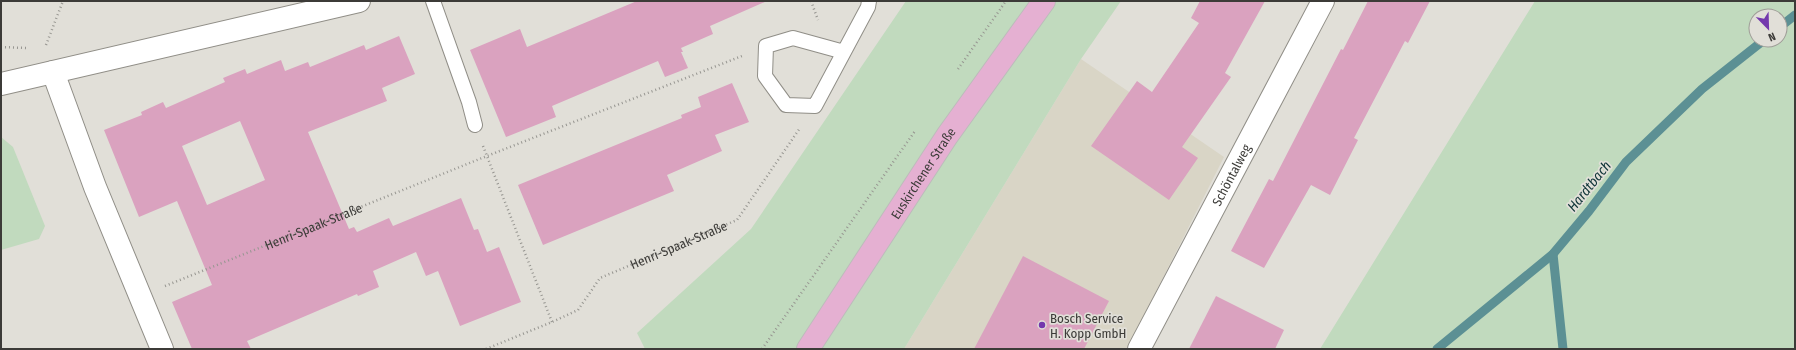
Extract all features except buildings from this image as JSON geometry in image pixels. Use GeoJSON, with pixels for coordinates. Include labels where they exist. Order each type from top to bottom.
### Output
{"type":"FeatureCollection","features":[{"type":"Feature","properties":{"kind":"main road","name":"Euskirchener Straße"},"geometry":{"type":"LineString","coordinates":[[808,349],[947,136],[1044,1]]}},
{"type":"Feature","properties":{"kind":"street"},"geometry":{"type":"LineString","coordinates":[[1,84],[359,1]]}},
{"type":"Feature","properties":{"kind":"street","name":"Schöntalweg"},"geometry":{"type":"LineString","coordinates":[[1139,349],[1323,1]]}},
{"type":"Feature","properties":{"kind":"street"},"geometry":{"type":"LineString","coordinates":[[53,72],[95,187],[139,297],[162,349]]}},
{"type":"Feature","properties":{"kind":"lane"},"geometry":{"type":"LineString","coordinates":[[433,1],[469,102],[474,125]]}},
{"type":"Feature","properties":{"kind":"lane"},"geometry":{"type":"LineString","coordinates":[[844,52],[793,38],[766,46],[766,76],[786,105],[815,106],[868,8],[869,1]]}},
{"type":"Feature","properties":{"kind":"path"},"geometry":{"type":"LineString","coordinates":[[53,72],[45,49],[63,1]]}},
{"type":"Feature","properties":{"kind":"path"},"geometry":{"type":"LineString","coordinates":[[956,72],[1006,1]]}},
{"type":"Feature","properties":{"kind":"path","name":"Henri-Spaak-Straße"},"geometry":{"type":"LineString","coordinates":[[139,297],[487,156],[766,46]]}},
{"type":"Feature","properties":{"kind":"path"},"geometry":{"type":"LineString","coordinates":[[1,48],[45,49]]}},
{"type":"Feature","properties":{"kind":"path","name":"Henri-Spaak-Straße"},"geometry":{"type":"LineString","coordinates":[[486,349],[578,310],[600,278],[737,220],[815,106]]}},
{"type":"Feature","properties":{"kind":"path"},"geometry":{"type":"LineString","coordinates":[[474,125],[552,322]]}},
{"type":"Feature","properties":{"kind":"path"},"geometry":{"type":"LineString","coordinates":[[762,349],[916,130]]}},
{"type":"Feature","properties":{"kind":"shaded area"},"geometry":{"type":"Polygon","coordinates":[[[1081,59],[1224,157],[1127,349],[904,349],[1081,59]]]}},
{"type":"Feature","properties":{"kind":"green space"},"geometry":{"type":"Polygon","coordinates":[[[906,1],[1121,1],[1081,59],[904,349],[645,349],[637,333],[751,229],[906,1]]]}},
{"type":"Feature","properties":{"kind":"green space"},"geometry":{"type":"Polygon","coordinates":[[[1535,1],[1795,1],[1795,349],[1320,349],[1535,1]]]}},
{"type":"Feature","properties":{"kind":"green space"},"geometry":{"type":"Polygon","coordinates":[[[1,137],[13,147],[45,226],[39,239],[1,250],[1,137]]]}},
{"type":"Feature","properties":{"kind":"waterway","name":"Hardtbach"},"geometry":{"type":"LineString","coordinates":[[1788,21],[1795,15]]}},
{"type":"Feature","properties":{"kind":"waterway","name":"Hardtbach"},"geometry":{"type":"LineString","coordinates":[[1437,349],[1553,254],[1589,211],[1626,162],[1702,89],[1754,48]]}},
{"type":"Feature","properties":{"kind":"waterway"},"geometry":{"type":"LineString","coordinates":[[1553,254],[1563,349]]}},
{"type":"Feature","properties":{"kind":"place","name":"Bosch Service H. Kopp GmbH"},"geometry":{"type":"Point","coordinates":[1042,325]}}]}
